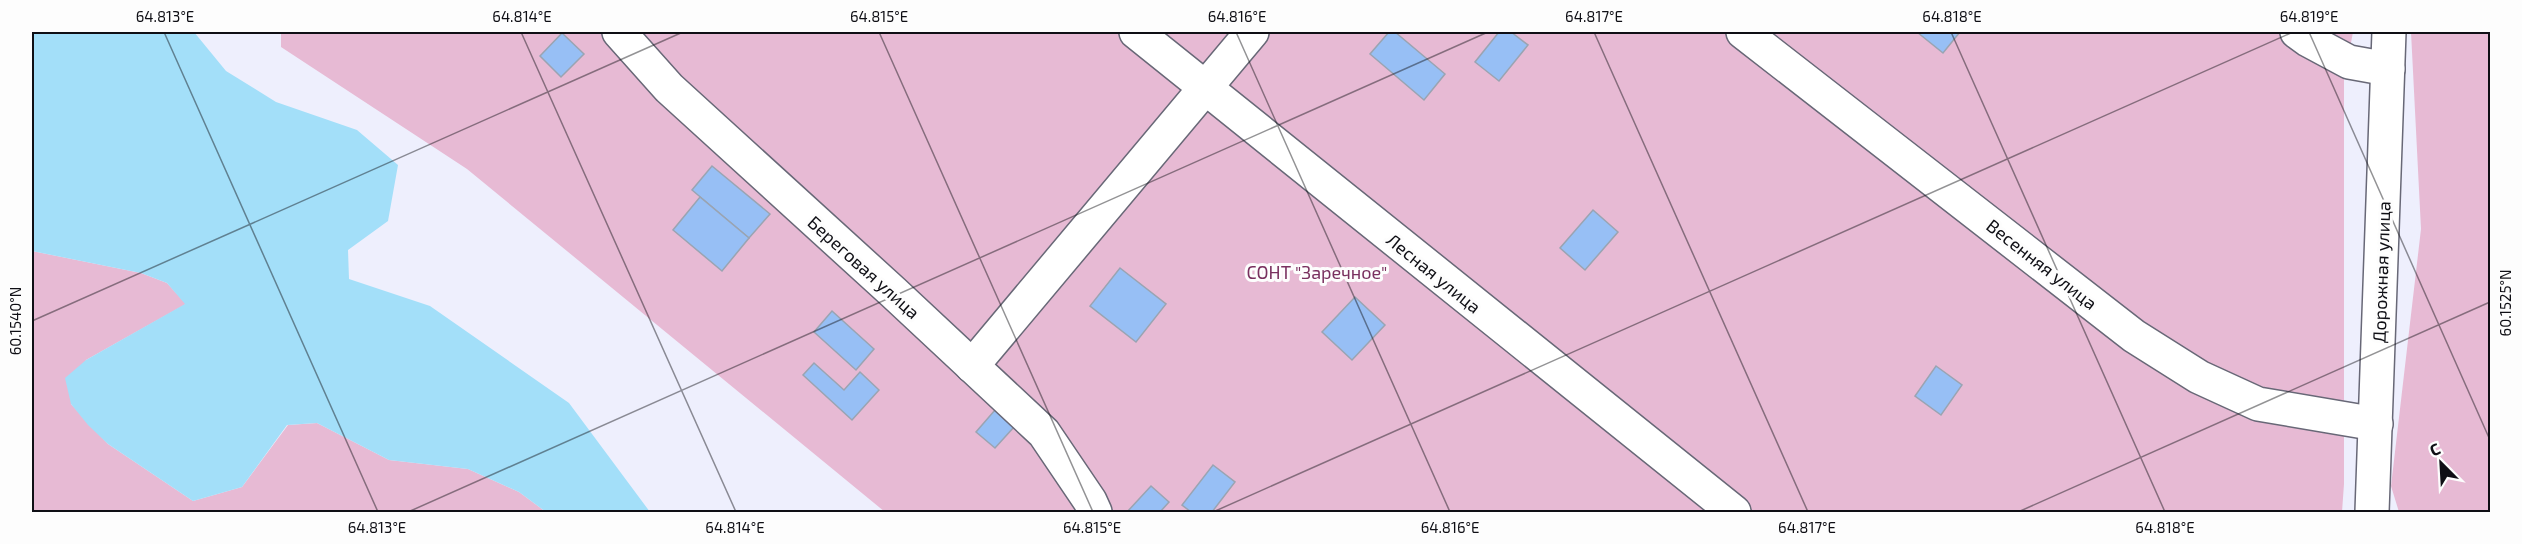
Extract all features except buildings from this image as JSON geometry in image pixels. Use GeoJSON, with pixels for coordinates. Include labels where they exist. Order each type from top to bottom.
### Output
{"type":"FeatureCollection","features":[{"type":"Feature","properties":{"kind":"street","name":"Береговая улица"},"geometry":{"type":"LineString","coordinates":[[619,32],[669,88],[1044,433],[1090,501],[1095,513]]}},
{"type":"Feature","properties":{"kind":"street","name":"Лесная улица"},"geometry":{"type":"LineString","coordinates":[[1136,32],[1734,513]]}},
{"type":"Feature","properties":{"kind":"street"},"geometry":{"type":"LineString","coordinates":[[972,366],[1252,32]]}},
{"type":"Feature","properties":{"kind":"street","name":"Весенняя улица"},"geometry":{"type":"LineString","coordinates":[[1743,32],[2134,336],[2199,377],[2258,404],[2376,424]]}},
{"type":"Feature","properties":{"kind":"street"},"geometry":{"type":"LineString","coordinates":[[2297,32],[2349,62],[2388,69]]}},
{"type":"Feature","properties":{"kind":"street","name":"Дорожная улица"},"geometry":{"type":"LineString","coordinates":[[2372,513],[2389,32]]}},
{"type":"Feature","properties":{"kind":"green space","name":"СОНТ \"Заречное\""},"geometry":{"type":"Polygon","coordinates":[[[281,32],[2353,32],[2344,80],[2344,484],[2342,512],[885,512],[467,169],[281,47],[281,32]]]}},
{"type":"Feature","properties":{"kind":"green space"},"geometry":{"type":"Polygon","coordinates":[[[2411,32],[2490,32],[2490,512],[2399,512],[2391,486],[2421,229],[2411,32]]]}},
{"type":"Feature","properties":{"kind":"green space"},"geometry":{"type":"Polygon","coordinates":[[[32,251],[141,273],[167,283],[186,304],[86,360],[71,404],[108,444],[193,501],[242,487],[288,425],[317,423],[389,460],[468,469],[519,492],[546,512],[32,512],[32,251]]]}},
{"type":"Feature","properties":{"kind":"water"},"geometry":{"type":"Polygon","coordinates":[[[32,32],[194,32],[226,71],[276,102],[357,130],[398,165],[388,221],[348,250],[349,279],[430,306],[569,403],[650,512],[546,512],[519,492],[468,469],[389,460],[317,423],[287,425],[242,487],[193,501],[108,444],[71,404],[65,378],[86,360],[185,304],[167,283],[141,273],[32,251],[32,32]]]}}]}
